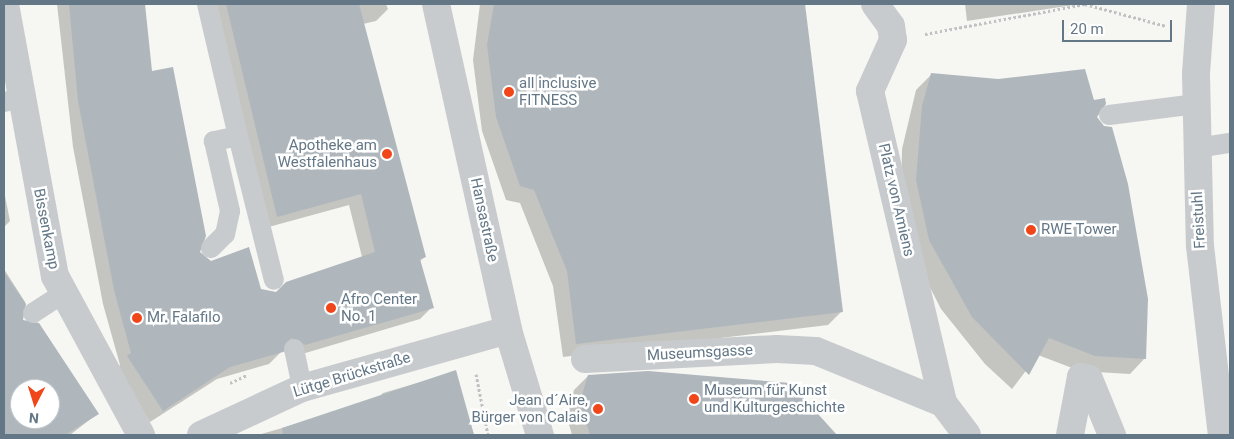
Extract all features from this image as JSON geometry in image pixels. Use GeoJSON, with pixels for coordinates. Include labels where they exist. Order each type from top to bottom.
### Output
{"type":"FeatureCollection","features":[{"type":"Feature","properties":{"kind":"street","name":"Bissenkamp"},"geometry":{"type":"LineString","coordinates":[[5,4],[12,100],[55,276],[141,435]]}},
{"type":"Feature","properties":{"kind":"street","name":"Hansastraße"},"geometry":{"type":"LineString","coordinates":[[436,4],[508,330],[540,435]]}},
{"type":"Feature","properties":{"kind":"street"},"geometry":{"type":"LineString","coordinates":[[875,4],[891,26],[892,40]]}},
{"type":"Feature","properties":{"kind":"street","name":"Freistuhl"},"geometry":{"type":"LineString","coordinates":[[1201,4],[1196,104],[1200,246],[1222,435]]}},
{"type":"Feature","properties":{"kind":"street","name":"Platz von Amiens"},"geometry":{"type":"LineString","coordinates":[[892,40],[870,91],[943,403],[966,435]]}},
{"type":"Feature","properties":{"kind":"street","name":"Lütge Brückstraße"},"geometry":{"type":"LineString","coordinates":[[201,435],[302,388],[508,330]]}},
{"type":"Feature","properties":{"kind":"street","name":"Museumsgasse"},"geometry":{"type":"LineString","coordinates":[[585,359],[777,349],[816,351],[943,403]]}},
{"type":"Feature","properties":{"kind":"street"},"geometry":{"type":"LineString","coordinates":[[1070,435],[1081,377],[1088,378],[1112,435]]}},
{"type":"Feature","properties":{"kind":"lane"},"geometry":{"type":"LineString","coordinates":[[207,4],[274,280]]}},
{"type":"Feature","properties":{"kind":"lane"},"geometry":{"type":"LineString","coordinates":[[1109,115],[1196,104]]}},
{"type":"Feature","properties":{"kind":"lane"},"geometry":{"type":"LineString","coordinates":[[211,248],[225,234],[230,210],[214,141],[238,136]]}},
{"type":"Feature","properties":{"kind":"lane"},"geometry":{"type":"LineString","coordinates":[[1197,148],[1230,143]]}},
{"type":"Feature","properties":{"kind":"lane"},"geometry":{"type":"LineString","coordinates":[[33,313],[64,293]]}},
{"type":"Feature","properties":{"kind":"lane"},"geometry":{"type":"LineString","coordinates":[[294,349],[302,388]]}},
{"type":"Feature","properties":{"kind":"path"},"geometry":{"type":"LineString","coordinates":[[892,40],[1085,4],[1174,28]]}},
{"type":"Feature","properties":{"kind":"path"},"geometry":{"type":"LineString","coordinates":[[476,374],[488,435]]}},
{"type":"Feature","properties":{"kind":"building"},"geometry":{"type":"Polygon","coordinates":[[[69,4],[145,4],[152,71],[173,67],[206,236],[200,252],[211,261],[249,247],[261,289],[276,292],[286,282],[375,252],[361,194],[277,217],[226,4],[359,4],[426,257],[420,259],[434,308],[305,345],[291,338],[283,352],[230,367],[163,411],[127,356],[131,353],[114,290],[78,101],[69,4]]]}},
{"type":"Feature","properties":{"kind":"building"},"geometry":{"type":"Polygon","coordinates":[[[494,4],[805,4],[843,312],[576,344],[567,271],[534,190],[520,186],[496,117],[487,45],[494,4]]]}},
{"type":"Feature","properties":{"kind":"building","name":"RWE Tower"},"geometry":{"type":"Polygon","coordinates":[[[1085,69],[1094,100],[1105,98],[1106,104],[1097,117],[1104,126],[1112,127],[1128,184],[1148,299],[1146,359],[1095,356],[1049,338],[1029,375],[972,317],[929,240],[916,180],[922,106],[931,73],[998,79],[1085,69]]]}},
{"type":"Feature","properties":{"kind":"building"},"geometry":{"type":"Polygon","coordinates":[[[4,272],[26,304],[23,320],[39,323],[99,414],[65,435],[4,435],[4,272]]]}},
{"type":"Feature","properties":{"kind":"building"},"geometry":{"type":"Polygon","coordinates":[[[456,370],[474,435],[283,435],[282,428],[456,370]]]}},
{"type":"Feature","properties":{"kind":"building","name":"Museum für Kunst und Kulturgeschichte"},"geometry":{"type":"Polygon","coordinates":[[[648,371],[790,383],[837,435],[590,435],[580,402],[588,375],[648,371]]]}},
{"type":"Feature","properties":{"kind":"place","name":"all inclusive FITNESS"},"geometry":{"type":"Point","coordinates":[509,92]}},
{"type":"Feature","properties":{"kind":"place","name":"Apotheke am Westfalenhaus"},"geometry":{"type":"Point","coordinates":[387,154]}},
{"type":"Feature","properties":{"kind":"place","name":"RWE Tower"},"geometry":{"type":"Point","coordinates":[1031,230]}},
{"type":"Feature","properties":{"kind":"place","name":"Afro Center No. 1"},"geometry":{"type":"Point","coordinates":[331,308]}},
{"type":"Feature","properties":{"kind":"place","name":"Mr. Falafilo"},"geometry":{"type":"Point","coordinates":[137,318]}},
{"type":"Feature","properties":{"kind":"place","name":"Museum für Kunst und Kulturgeschichte"},"geometry":{"type":"Point","coordinates":[694,399]}},
{"type":"Feature","properties":{"kind":"place","name":"Jean d´Aire, Bürger von Calais"},"geometry":{"type":"Point","coordinates":[598,409]}}]}
